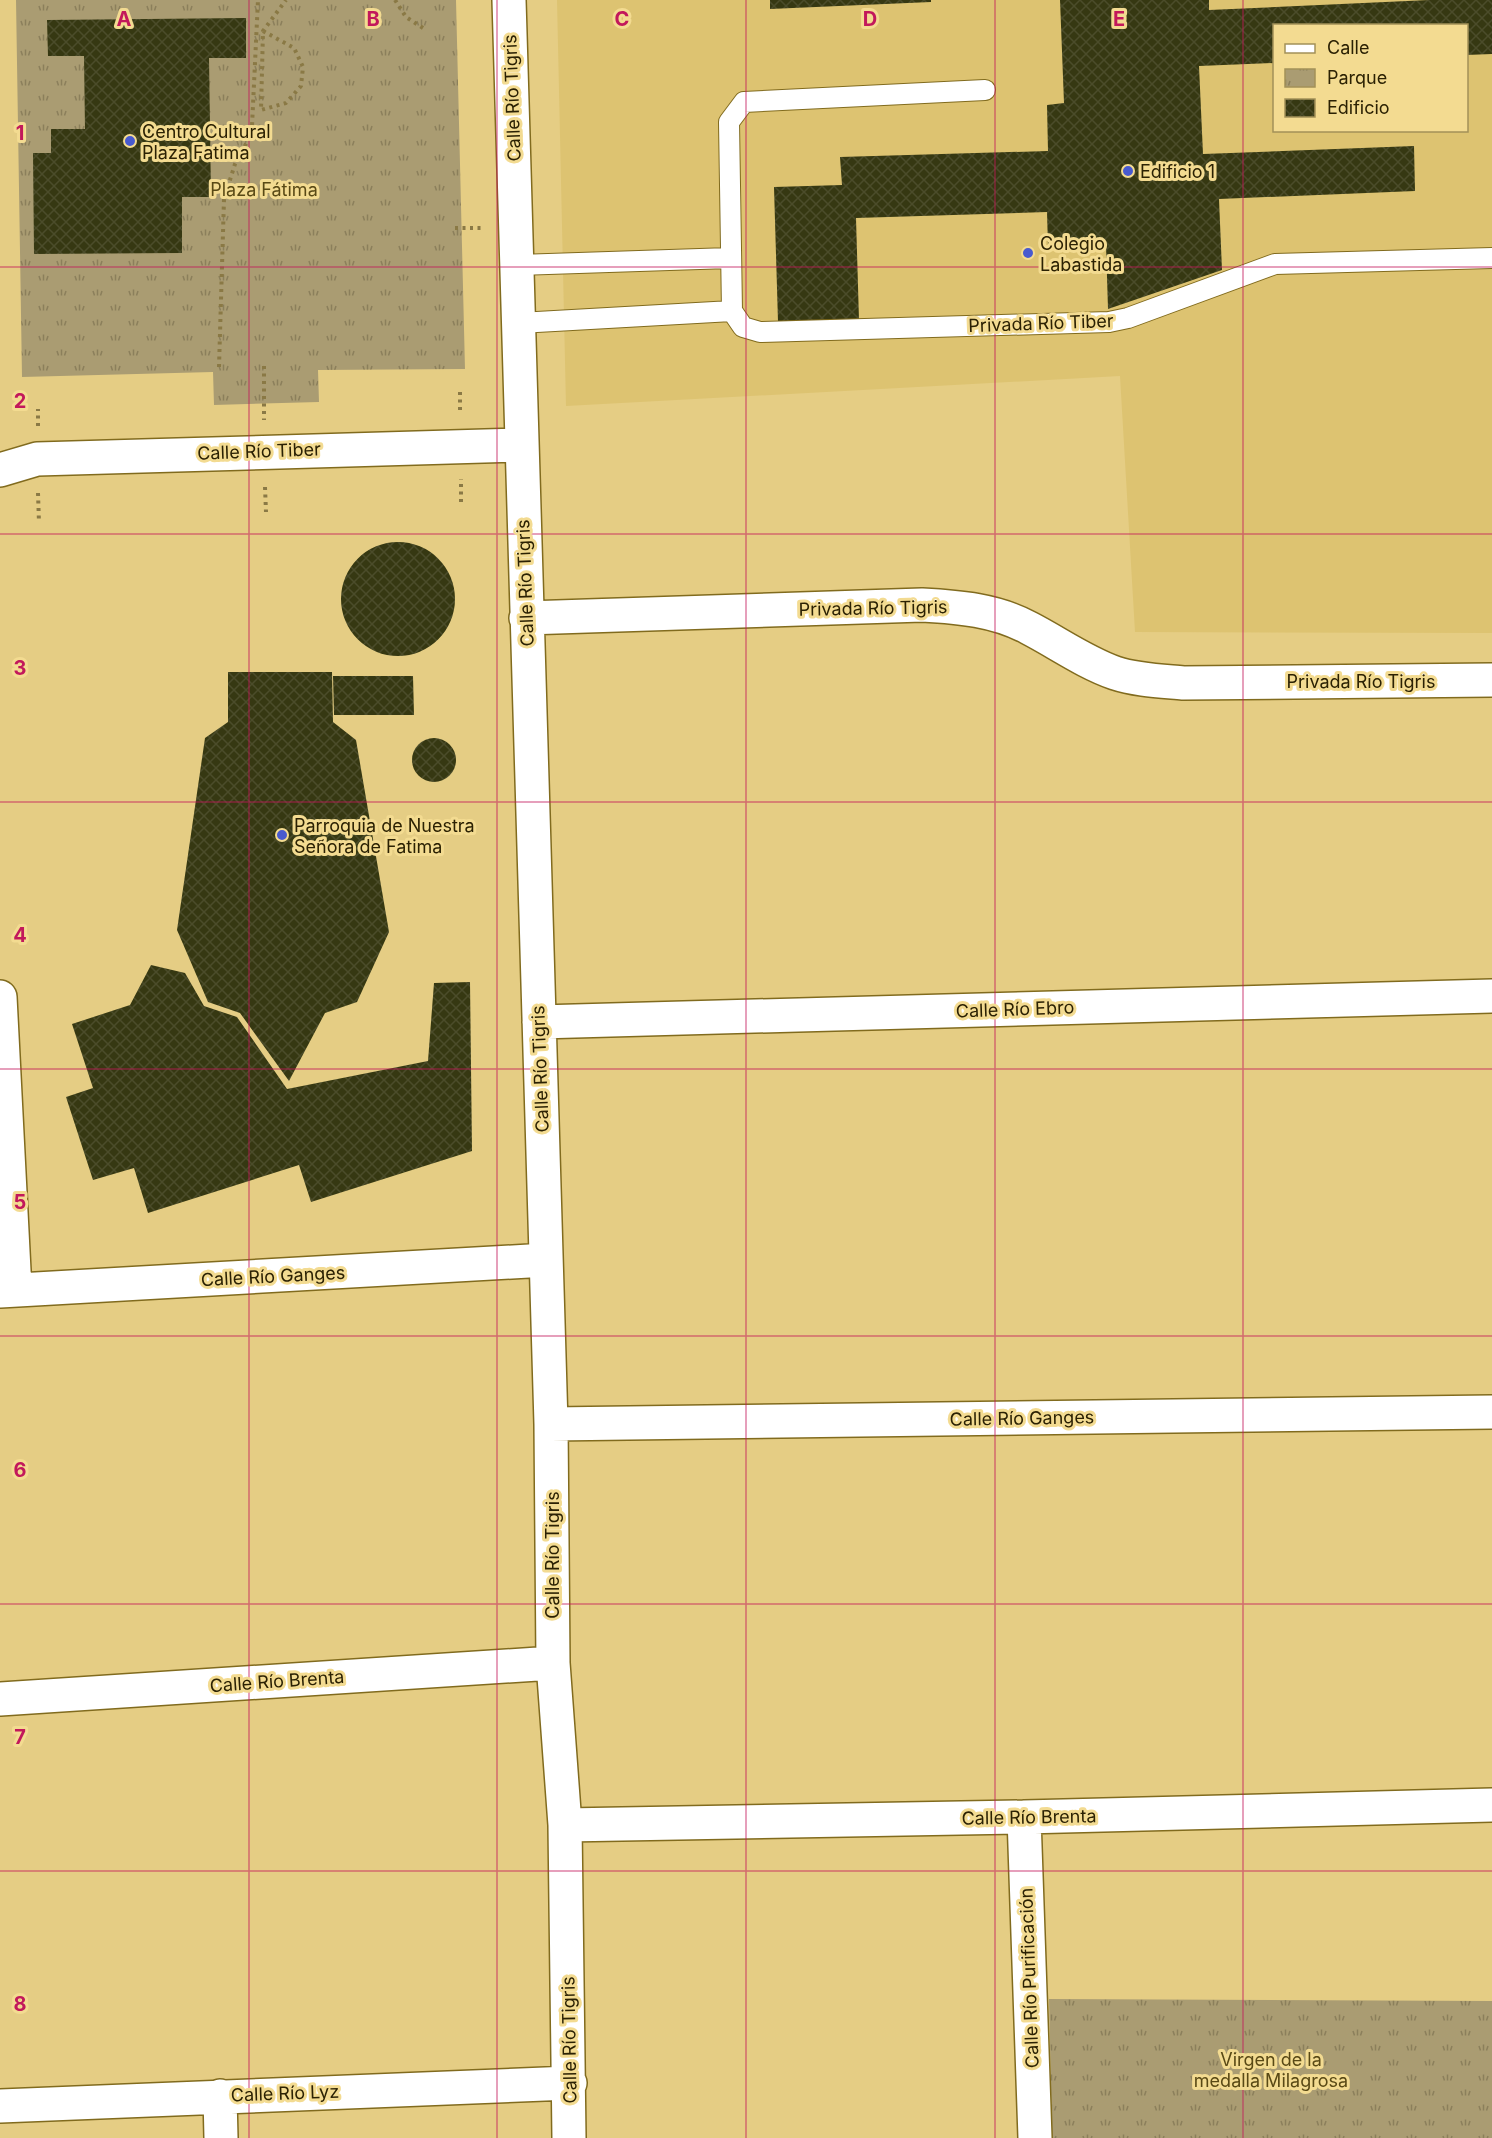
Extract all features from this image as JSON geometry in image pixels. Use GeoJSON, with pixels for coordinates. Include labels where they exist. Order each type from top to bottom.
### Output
{"type":"FeatureCollection","features":[{"type":"Feature","properties":{"kind":"street","name":"Calle Río Tigris"},"geometry":{"type":"LineString","coordinates":[[509,0],[518,266],[520,445],[551,1424],[553,1663],[565,1825],[569,2138]]}},
{"type":"Feature","properties":{"kind":"street","name":"Calle Río Tiber"},"geometry":{"type":"LineString","coordinates":[[0,470],[37,459],[520,445]]}},
{"type":"Feature","properties":{"kind":"street","name":"Privada Río Tigris"},"geometry":{"type":"LineString","coordinates":[[526,618],[922,605],[964,607],[995,614],[1028,627],[1089,663],[1118,674],[1148,679],[1183,683],[1492,680]]}},
{"type":"Feature","properties":{"kind":"street","name":"Calle Río Ebro"},"geometry":{"type":"LineString","coordinates":[[539,1022],[1492,996]]}},
{"type":"Feature","properties":{"kind":"street"},"geometry":{"type":"LineString","coordinates":[[0,997],[8,1290]]}},
{"type":"Feature","properties":{"kind":"street","name":"Calle Río Ganges"},"geometry":{"type":"LineString","coordinates":[[8,1290],[546,1260]]}},
{"type":"Feature","properties":{"kind":"street","name":"Calle Río Ganges"},"geometry":{"type":"LineString","coordinates":[[551,1424],[1492,1412]]}},
{"type":"Feature","properties":{"kind":"street","name":"Calle Río Brenta"},"geometry":{"type":"LineString","coordinates":[[0,1698],[553,1663]]}},
{"type":"Feature","properties":{"kind":"street","name":"Calle Río Brenta"},"geometry":{"type":"LineString","coordinates":[[565,1825],[1024,1818],[1492,1805]]}},
{"type":"Feature","properties":{"kind":"street","name":"Calle Río Purificación"},"geometry":{"type":"LineString","coordinates":[[1024,1818],[1035,2138]]}},
{"type":"Feature","properties":{"kind":"street","name":"Calle Río Lyz"},"geometry":{"type":"LineString","coordinates":[[0,2106],[570,2083]]}},
{"type":"Feature","properties":{"kind":"street"},"geometry":{"type":"LineString","coordinates":[[220,2096],[221,2138]]}},
{"type":"Feature","properties":{"kind":"lane"},"geometry":{"type":"LineString","coordinates":[[519,323],[732,311],[729,122],[744,102],[985,90]]}},
{"type":"Feature","properties":{"kind":"lane"},"geometry":{"type":"LineString","coordinates":[[518,266],[730,258]]}},
{"type":"Feature","properties":{"kind":"lane","name":"Privada Río Tiber"},"geometry":{"type":"LineString","coordinates":[[732,311],[743,327],[760,332],[1109,322],[1128,318],[1275,264],[1492,258]]}},
{"type":"Feature","properties":{"kind":"path"},"geometry":{"type":"LineString","coordinates":[[219,368],[224,200],[235,164],[247,142],[252,126],[258,0]]}},
{"type":"Feature","properties":{"kind":"path"},"geometry":{"type":"LineString","coordinates":[[263,31],[294,48],[303,67],[301,86],[286,103],[261,110],[263,31],[286,0]]}},
{"type":"Feature","properties":{"kind":"path"},"geometry":{"type":"LineString","coordinates":[[395,0],[406,17],[426,30]]}},
{"type":"Feature","properties":{"kind":"shaded area","name":"Colegio Labastida"},"geometry":{"type":"Polygon","coordinates":[[[557,0],[1492,0],[1492,633],[1135,632],[1120,376],[566,406],[557,0]]]}},
{"type":"Feature","properties":{"kind":"green space","name":"Plaza Fátima"},"geometry":{"type":"Polygon","coordinates":[[[16,0],[456,0],[465,369],[318,370],[319,402],[214,405],[213,372],[22,377],[16,0]]]}},
{"type":"Feature","properties":{"kind":"green space","name":"Virgen de la medalla Milagrosa"},"geometry":{"type":"Polygon","coordinates":[[[1049,1999],[1492,2001],[1492,2138],[1052,2138],[1049,1999]]]}},
{"type":"Feature","properties":{"kind":"building"},"geometry":{"type":"Polygon","coordinates":[[[770,0],[931,0],[931,2],[770,9],[770,0]]]}},
{"type":"Feature","properties":{"kind":"building","name":"Edificio 1"},"geometry":{"type":"Polygon","coordinates":[[[1060,0],[1209,0],[1209,10],[1429,0],[1492,0],[1492,54],[1468,55],[1468,24],[1273,24],[1273,63],[1199,66],[1203,154],[1414,146],[1415,191],[1219,199],[1222,270],[1108,309],[1106,245],[1048,247],[1047,212],[856,218],[859,320],[778,322],[774,187],[842,185],[840,157],[1048,151],[1047,105],[1064,103],[1060,0]]]}},
{"type":"Feature","properties":{"kind":"building","name":"Centro Cultural Plaza Fatima"},"geometry":{"type":"Polygon","coordinates":[[[246,18],[246,58],[209,58],[211,197],[182,197],[182,253],[34,254],[33,153],[51,153],[51,129],[85,129],[84,56],[48,56],[47,20],[246,18]]]}},
{"type":"Feature","properties":{"kind":"building"},"geometry":{"type":"Polygon","coordinates":[[[398,542],[420,546],[438,559],[451,577],[455,599],[451,621],[438,639],[420,652],[398,656],[376,652],[358,639],[345,621],[341,599],[345,577],[358,559],[376,546],[398,542]]]}},
{"type":"Feature","properties":{"kind":"building","name":"Parroquia de Nuestra Señora de Fatima"},"geometry":{"type":"Polygon","coordinates":[[[228,672],[332,672],[333,722],[356,740],[389,932],[357,1002],[325,1013],[289,1081],[240,1013],[208,1002],[177,930],[205,738],[228,722],[228,672]]]}},
{"type":"Feature","properties":{"kind":"building"},"geometry":{"type":"Polygon","coordinates":[[[333,676],[413,676],[414,715],[334,715],[333,676]]]}},
{"type":"Feature","properties":{"kind":"building"},"geometry":{"type":"Polygon","coordinates":[[[434,738],[442,739],[450,744],[455,752],[455,768],[450,776],[442,781],[434,782],[426,781],[418,776],[413,768],[412,760],[413,752],[418,744],[426,739],[434,738]]]}},
{"type":"Feature","properties":{"kind":"building"},"geometry":{"type":"Polygon","coordinates":[[[151,965],[185,973],[204,1006],[237,1017],[287,1089],[428,1061],[434,983],[470,982],[472,1151],[311,1202],[299,1165],[148,1213],[134,1168],[93,1180],[66,1097],[93,1088],[72,1024],[130,1005],[151,965]]]}},
{"type":"Feature","properties":{"kind":"place","name":"Centro Cultural Plaza Fatima"},"geometry":{"type":"Point","coordinates":[130,141]}},
{"type":"Feature","properties":{"kind":"place","name":"Edificio 1"},"geometry":{"type":"Point","coordinates":[1128,171]}},
{"type":"Feature","properties":{"kind":"place","name":"Colegio Labastida"},"geometry":{"type":"Point","coordinates":[1028,253]}},
{"type":"Feature","properties":{"kind":"place","name":"Parroquia de Nuestra Señora de Fatima"},"geometry":{"type":"Point","coordinates":[282,835]}}]}
